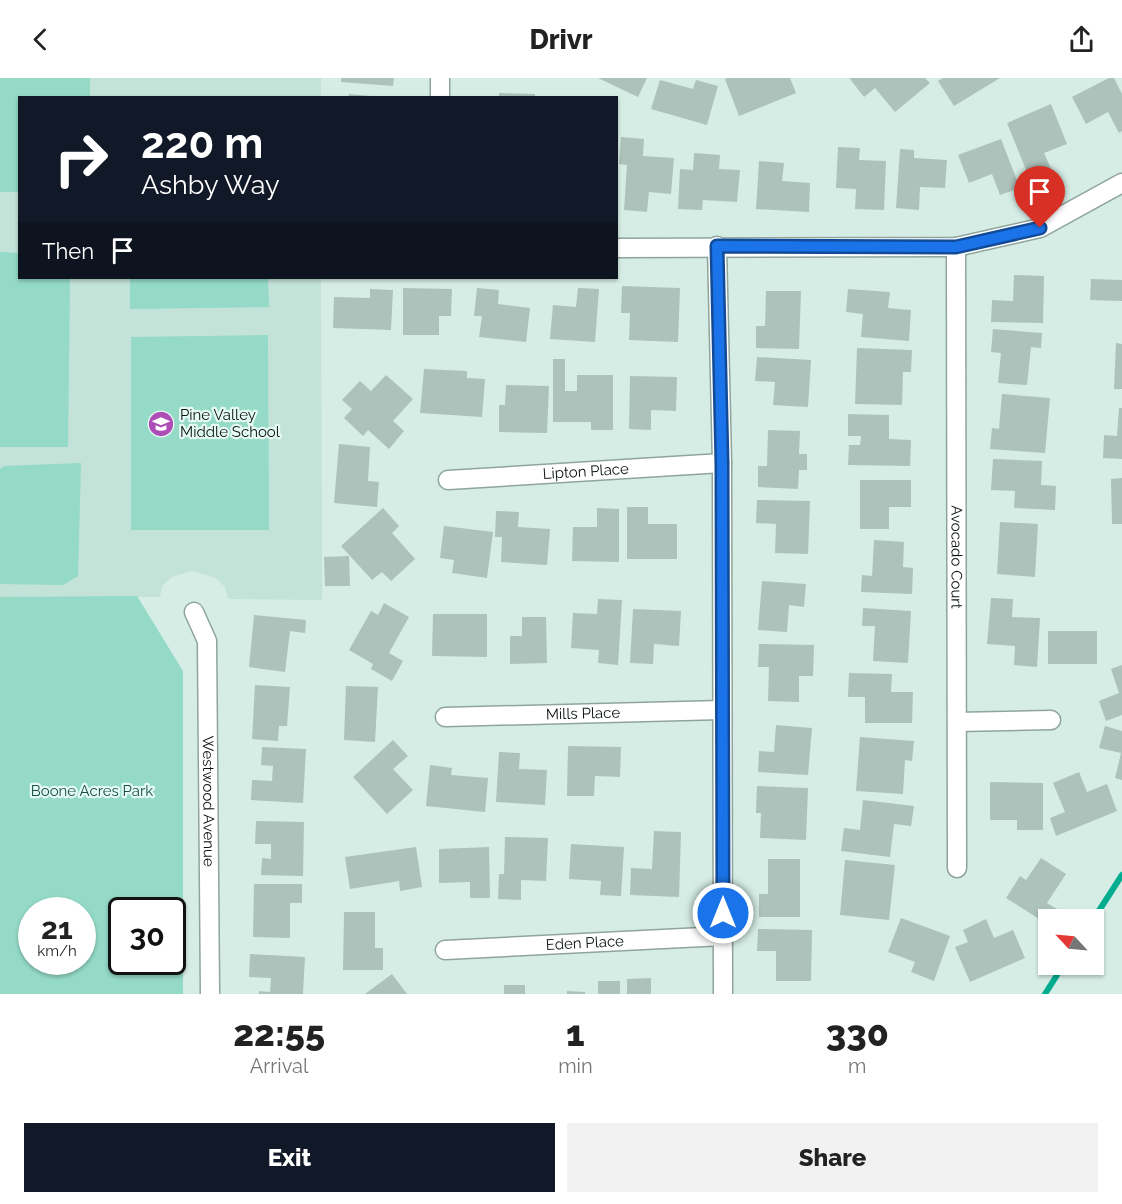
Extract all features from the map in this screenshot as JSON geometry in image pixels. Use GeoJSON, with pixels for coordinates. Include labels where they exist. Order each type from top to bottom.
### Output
{"type":"FeatureCollection","features":[{"type":"Feature","properties":{"kind":"street"},"geometry":{"type":"LineString","coordinates":[[440,78],[440,96]]}},
{"type":"Feature","properties":{"kind":"street"},"geometry":{"type":"LineString","coordinates":[[618,248],[956,247],[1040,228],[1122,183]]}},
{"type":"Feature","properties":{"kind":"street"},"geometry":{"type":"LineString","coordinates":[[717,246],[722,463],[723,994]]}},
{"type":"Feature","properties":{"kind":"street","name":"Avocado Court"},"geometry":{"type":"LineString","coordinates":[[956,247],[957,868]]}},
{"type":"Feature","properties":{"kind":"street","name":"Lipton Place"},"geometry":{"type":"LineString","coordinates":[[448,480],[722,463]]}},
{"type":"Feature","properties":{"kind":"street","name":"Westwood Avenue"},"geometry":{"type":"LineString","coordinates":[[194,612],[207,641],[210,994]]}},
{"type":"Feature","properties":{"kind":"street","name":"Mills Place"},"geometry":{"type":"LineString","coordinates":[[445,717],[722,710]]}},
{"type":"Feature","properties":{"kind":"street"},"geometry":{"type":"LineString","coordinates":[[957,722],[1051,720]]}},
{"type":"Feature","properties":{"kind":"street","name":"Eden Place"},"geometry":{"type":"LineString","coordinates":[[445,950],[723,936]]}},
{"type":"Feature","properties":{"kind":"shaded area","name":"Pine Valley Middle School"},"geometry":{"type":"Polygon","coordinates":[[[0,78],[321,78],[321,96],[18,96],[18,279],[321,279],[322,600],[228,599],[225,587],[216,578],[192,571],[172,577],[162,586],[160,597],[0,597],[0,78]]]}},
{"type":"Feature","properties":{"kind":"green space"},"geometry":{"type":"Polygon","coordinates":[[[0,78],[90,78],[90,96],[18,96],[18,192],[0,192],[0,78]]]}},
{"type":"Feature","properties":{"kind":"green space"},"geometry":{"type":"Polygon","coordinates":[[[0,252],[18,253],[18,279],[70,279],[68,447],[0,447],[0,252]]]}},
{"type":"Feature","properties":{"kind":"green space"},"geometry":{"type":"Polygon","coordinates":[[[130,279],[268,279],[269,307],[130,309],[130,279]]]}},
{"type":"Feature","properties":{"kind":"green space"},"geometry":{"type":"Polygon","coordinates":[[[268,335],[269,530],[131,530],[131,337],[268,335]]]}},
{"type":"Feature","properties":{"kind":"green space"},"geometry":{"type":"Polygon","coordinates":[[[81,463],[78,576],[63,585],[0,584],[0,469],[4,466],[81,463]]]}},
{"type":"Feature","properties":{"kind":"green space","name":"Boone Acres Park"},"geometry":{"type":"Polygon","coordinates":[[[137,596],[183,671],[183,897],[108,897],[108,975],[183,975],[183,994],[0,994],[0,597],[137,596]]]}},
{"type":"Feature","properties":{"kind":"building"},"geometry":{"type":"Polygon","coordinates":[[[341,78],[394,78],[393,86],[341,82],[341,78]]]}},
{"type":"Feature","properties":{"kind":"building"},"geometry":{"type":"Polygon","coordinates":[[[598,78],[647,78],[638,97],[598,78]]]}},
{"type":"Feature","properties":{"kind":"building"},"geometry":{"type":"Polygon","coordinates":[[[790,78],[796,93],[739,116],[725,79],[790,78]]]}},
{"type":"Feature","properties":{"kind":"building"},"geometry":{"type":"Polygon","coordinates":[[[851,78],[925,78],[930,83],[895,112],[875,88],[864,97],[851,78]]]}},
{"type":"Feature","properties":{"kind":"building"},"geometry":{"type":"Polygon","coordinates":[[[943,78],[1000,78],[954,106],[938,81],[943,78]]]}},
{"type":"Feature","properties":{"kind":"building"},"geometry":{"type":"Polygon","coordinates":[[[1109,78],[1114,78],[1122,94],[1122,131],[1119,133],[1108,112],[1086,124],[1072,97],[1109,78]]]}},
{"type":"Feature","properties":{"kind":"building"},"geometry":{"type":"Polygon","coordinates":[[[660,80],[693,89],[696,80],[718,86],[707,125],[651,109],[660,80]]]}},
{"type":"Feature","properties":{"kind":"building"},"geometry":{"type":"Polygon","coordinates":[[[499,93],[535,94],[535,96],[499,96],[499,93]]]}},
{"type":"Feature","properties":{"kind":"building"},"geometry":{"type":"Polygon","coordinates":[[[1051,104],[1067,144],[1044,153],[1053,173],[1031,182],[1007,123],[1051,104]]]}},
{"type":"Feature","properties":{"kind":"building"},"geometry":{"type":"Polygon","coordinates":[[[621,137],[644,139],[643,156],[674,158],[671,194],[649,192],[647,212],[624,210],[627,165],[619,164],[621,137]]]}},
{"type":"Feature","properties":{"kind":"building"},"geometry":{"type":"Polygon","coordinates":[[[1001,139],[1020,188],[1000,195],[992,174],[969,183],[958,155],[1001,139]]]}},
{"type":"Feature","properties":{"kind":"building"},"geometry":{"type":"Polygon","coordinates":[[[838,147],[860,148],[859,160],[886,161],[884,210],[855,209],[856,189],[836,188],[838,147]]]}},
{"type":"Feature","properties":{"kind":"building"},"geometry":{"type":"Polygon","coordinates":[[[900,149],[914,150],[914,158],[947,160],[945,188],[920,187],[919,210],[896,208],[900,149]]]}},
{"type":"Feature","properties":{"kind":"building"},"geometry":{"type":"Polygon","coordinates":[[[694,153],[720,155],[719,169],[740,170],[737,202],[703,200],[702,210],[678,209],[680,169],[693,170],[694,153]]]}},
{"type":"Feature","properties":{"kind":"building"},"geometry":{"type":"Polygon","coordinates":[[[759,161],[784,163],[782,181],[810,183],[809,212],[756,209],[759,161]]]}},
{"type":"Feature","properties":{"kind":"building"},"geometry":{"type":"Polygon","coordinates":[[[1014,275],[1044,276],[1043,323],[991,322],[992,300],[1013,301],[1014,275]]]}},
{"type":"Feature","properties":{"kind":"building"},"geometry":{"type":"Polygon","coordinates":[[[1091,279],[1122,280],[1122,301],[1090,300],[1091,279]]]}},
{"type":"Feature","properties":{"kind":"building"},"geometry":{"type":"Polygon","coordinates":[[[622,286],[680,288],[678,342],[629,340],[630,313],[621,313],[622,286]]]}},
{"type":"Feature","properties":{"kind":"building"},"geometry":{"type":"Polygon","coordinates":[[[403,288],[452,289],[451,316],[439,316],[439,335],[403,335],[403,288]]]}},
{"type":"Feature","properties":{"kind":"building"},"geometry":{"type":"Polygon","coordinates":[[[477,288],[499,290],[498,304],[530,308],[526,342],[479,337],[482,316],[474,316],[477,288]]]}},
{"type":"Feature","properties":{"kind":"building"},"geometry":{"type":"Polygon","coordinates":[[[578,288],[599,289],[595,342],[550,339],[553,305],[576,307],[578,288]]]}},
{"type":"Feature","properties":{"kind":"building"},"geometry":{"type":"Polygon","coordinates":[[[370,289],[393,290],[391,330],[333,328],[334,297],[370,298],[370,289]]]}},
{"type":"Feature","properties":{"kind":"building"},"geometry":{"type":"Polygon","coordinates":[[[848,289],[890,292],[888,308],[911,310],[909,341],[861,337],[863,314],[846,312],[848,289]]]}},
{"type":"Feature","properties":{"kind":"building"},"geometry":{"type":"Polygon","coordinates":[[[766,291],[801,291],[799,349],[756,348],[756,326],[765,326],[766,291]]]}},
{"type":"Feature","properties":{"kind":"building"},"geometry":{"type":"Polygon","coordinates":[[[993,329],[1042,333],[1041,348],[1031,347],[1027,385],[998,383],[1001,353],[991,352],[993,329]]]}},
{"type":"Feature","properties":{"kind":"building"},"geometry":{"type":"Polygon","coordinates":[[[1116,343],[1122,344],[1122,389],[1114,389],[1116,343]]]}},
{"type":"Feature","properties":{"kind":"building"},"geometry":{"type":"Polygon","coordinates":[[[857,348],[912,350],[911,372],[903,372],[902,405],[855,404],[857,348]]]}},
{"type":"Feature","properties":{"kind":"building"},"geometry":{"type":"Polygon","coordinates":[[[757,357],[811,360],[808,407],[773,405],[775,382],[755,381],[757,357]]]}},
{"type":"Feature","properties":{"kind":"building"},"geometry":{"type":"Polygon","coordinates":[[[553,359],[565,359],[565,391],[577,391],[577,375],[613,375],[613,430],[591,430],[591,422],[553,422],[553,359]]]}},
{"type":"Feature","properties":{"kind":"building"},"geometry":{"type":"Polygon","coordinates":[[[424,369],[467,371],[467,378],[485,379],[482,417],[420,413],[424,369]]]}},
{"type":"Feature","properties":{"kind":"building"},"geometry":{"type":"Polygon","coordinates":[[[386,375],[413,399],[393,421],[404,431],[389,449],[368,430],[363,436],[344,418],[352,409],[342,400],[360,381],[371,391],[386,375]]]}},
{"type":"Feature","properties":{"kind":"building"},"geometry":{"type":"Polygon","coordinates":[[[630,376],[677,377],[676,411],[651,410],[651,430],[629,429],[630,376]]]}},
{"type":"Feature","properties":{"kind":"building"},"geometry":{"type":"Polygon","coordinates":[[[506,385],[549,386],[547,433],[499,432],[499,405],[505,405],[506,385]]]}},
{"type":"Feature","properties":{"kind":"building"},"geometry":{"type":"Polygon","coordinates":[[[1002,394],[1050,398],[1045,453],[990,449],[992,428],[999,429],[1002,394]]]}},
{"type":"Feature","properties":{"kind":"building"},"geometry":{"type":"Polygon","coordinates":[[[1119,408],[1122,408],[1122,459],[1103,458],[1104,435],[1117,436],[1119,408]]]}},
{"type":"Feature","properties":{"kind":"building"},"geometry":{"type":"Polygon","coordinates":[[[848,414],[889,415],[889,439],[911,440],[910,466],[848,465],[849,445],[860,445],[861,436],[848,436],[848,414]]]}},
{"type":"Feature","properties":{"kind":"building"},"geometry":{"type":"Polygon","coordinates":[[[768,430],[800,431],[799,454],[807,454],[807,470],[799,470],[798,489],[758,487],[758,466],[767,466],[768,430]]]}},
{"type":"Feature","properties":{"kind":"building"},"geometry":{"type":"Polygon","coordinates":[[[339,444],[370,447],[368,481],[379,482],[377,507],[334,503],[339,444]]]}},
{"type":"Feature","properties":{"kind":"building"},"geometry":{"type":"Polygon","coordinates":[[[993,459],[1042,461],[1041,485],[1056,486],[1055,510],[1014,508],[1015,491],[991,490],[993,459]]]}},
{"type":"Feature","properties":{"kind":"building"},"geometry":{"type":"Polygon","coordinates":[[[1122,478],[1122,524],[1112,524],[1111,479],[1122,478]]]}},
{"type":"Feature","properties":{"kind":"building"},"geometry":{"type":"Polygon","coordinates":[[[860,480],[911,480],[911,507],[889,507],[889,529],[860,529],[860,480]]]}},
{"type":"Feature","properties":{"kind":"building"},"geometry":{"type":"Polygon","coordinates":[[[757,500],[810,501],[808,554],[775,553],[776,524],[756,523],[757,500]]]}},
{"type":"Feature","properties":{"kind":"building"},"geometry":{"type":"Polygon","coordinates":[[[627,507],[648,507],[648,524],[677,524],[677,559],[627,559],[627,507]]]}},
{"type":"Feature","properties":{"kind":"building"},"geometry":{"type":"Polygon","coordinates":[[[383,508],[399,526],[392,533],[415,559],[391,581],[382,572],[372,580],[341,546],[383,508]]]}},
{"type":"Feature","properties":{"kind":"building"},"geometry":{"type":"Polygon","coordinates":[[[597,508],[619,509],[619,562],[572,561],[573,527],[597,527],[597,508]]]}},
{"type":"Feature","properties":{"kind":"building"},"geometry":{"type":"Polygon","coordinates":[[[496,511],[519,512],[518,527],[550,529],[547,565],[501,562],[502,537],[495,537],[496,511]]]}},
{"type":"Feature","properties":{"kind":"building"},"geometry":{"type":"Polygon","coordinates":[[[1000,522],[1038,524],[1035,577],[997,574],[1000,522]]]}},
{"type":"Feature","properties":{"kind":"building"},"geometry":{"type":"Polygon","coordinates":[[[444,526],[493,532],[487,578],[452,573],[454,560],[440,558],[444,526]]]}},
{"type":"Feature","properties":{"kind":"building"},"geometry":{"type":"Polygon","coordinates":[[[874,540],[904,542],[903,567],[913,568],[912,594],[861,592],[862,575],[872,576],[874,540]]]}},
{"type":"Feature","properties":{"kind":"building"},"geometry":{"type":"Polygon","coordinates":[[[349,556],[350,586],[325,586],[324,557],[349,556]]]}},
{"type":"Feature","properties":{"kind":"building"},"geometry":{"type":"Polygon","coordinates":[[[762,581],[806,584],[804,607],[789,605],[787,632],[758,630],[762,581]]]}},
{"type":"Feature","properties":{"kind":"building"},"geometry":{"type":"Polygon","coordinates":[[[991,598],[1013,599],[1012,617],[1040,618],[1037,667],[1014,665],[1015,646],[987,644],[991,598]]]}},
{"type":"Feature","properties":{"kind":"building"},"geometry":{"type":"Polygon","coordinates":[[[598,599],[622,600],[618,665],[598,663],[599,650],[571,648],[573,613],[597,614],[598,599]]]}},
{"type":"Feature","properties":{"kind":"building"},"geometry":{"type":"Polygon","coordinates":[[[384,603],[409,617],[389,653],[403,661],[392,681],[371,669],[373,664],[349,650],[371,611],[378,615],[384,603]]]}},
{"type":"Feature","properties":{"kind":"building"},"geometry":{"type":"Polygon","coordinates":[[[863,608],[911,611],[908,663],[873,661],[875,626],[862,626],[863,608]]]}},
{"type":"Feature","properties":{"kind":"building"},"geometry":{"type":"Polygon","coordinates":[[[633,609],[681,611],[679,646],[654,644],[653,664],[630,663],[633,609]]]}},
{"type":"Feature","properties":{"kind":"building"},"geometry":{"type":"Polygon","coordinates":[[[433,614],[487,614],[487,657],[432,656],[433,614]]]}},
{"type":"Feature","properties":{"kind":"building"},"geometry":{"type":"Polygon","coordinates":[[[254,615],[306,620],[305,633],[290,631],[285,672],[249,667],[254,615]]]}},
{"type":"Feature","properties":{"kind":"building"},"geometry":{"type":"Polygon","coordinates":[[[522,617],[546,617],[547,663],[510,664],[510,636],[522,636],[522,617]]]}},
{"type":"Feature","properties":{"kind":"building"},"geometry":{"type":"Polygon","coordinates":[[[1048,631],[1097,631],[1097,664],[1048,664],[1048,631]]]}},
{"type":"Feature","properties":{"kind":"building"},"geometry":{"type":"Polygon","coordinates":[[[759,644],[814,645],[813,676],[799,676],[799,702],[768,701],[769,667],[758,667],[759,644]]]}},
{"type":"Feature","properties":{"kind":"building"},"geometry":{"type":"Polygon","coordinates":[[[1122,665],[1122,715],[1106,721],[1099,701],[1119,693],[1111,669],[1122,665]]]}},
{"type":"Feature","properties":{"kind":"building"},"geometry":{"type":"Polygon","coordinates":[[[849,673],[892,674],[891,692],[913,692],[912,723],[865,723],[865,697],[848,697],[849,673]]]}},
{"type":"Feature","properties":{"kind":"building"},"geometry":{"type":"Polygon","coordinates":[[[255,685],[290,687],[287,726],[279,726],[278,741],[252,739],[255,685]]]}},
{"type":"Feature","properties":{"kind":"building"},"geometry":{"type":"Polygon","coordinates":[[[346,686],[378,687],[375,742],[344,740],[346,686]]]}},
{"type":"Feature","properties":{"kind":"building"},"geometry":{"type":"Polygon","coordinates":[[[776,725],[812,728],[808,775],[758,772],[759,751],[774,752],[776,725]]]}},
{"type":"Feature","properties":{"kind":"building"},"geometry":{"type":"Polygon","coordinates":[[[1105,726],[1122,731],[1122,780],[1115,778],[1121,753],[1099,748],[1105,726]]]}},
{"type":"Feature","properties":{"kind":"building"},"geometry":{"type":"Polygon","coordinates":[[[860,737],[914,741],[912,761],[905,760],[903,794],[856,791],[860,737]]]}},
{"type":"Feature","properties":{"kind":"building"},"geometry":{"type":"Polygon","coordinates":[[[393,740],[408,756],[393,769],[413,790],[387,814],[353,777],[393,740]]]}},
{"type":"Feature","properties":{"kind":"building"},"geometry":{"type":"Polygon","coordinates":[[[568,746],[621,747],[620,777],[595,776],[594,796],[567,796],[568,746]]]}},
{"type":"Feature","properties":{"kind":"building"},"geometry":{"type":"Polygon","coordinates":[[[262,747],[306,749],[303,803],[251,800],[252,780],[272,781],[273,766],[261,765],[262,747]]]}},
{"type":"Feature","properties":{"kind":"building"},"geometry":{"type":"Polygon","coordinates":[[[499,752],[520,753],[519,769],[547,770],[545,805],[496,802],[499,752]]]}},
{"type":"Feature","properties":{"kind":"building"},"geometry":{"type":"Polygon","coordinates":[[[430,765],[452,768],[451,775],[488,778],[485,812],[426,806],[430,765]]]}},
{"type":"Feature","properties":{"kind":"building"},"geometry":{"type":"Polygon","coordinates":[[[1079,772],[1087,792],[1107,784],[1117,811],[1056,836],[1050,818],[1065,812],[1053,783],[1079,772]]]}},
{"type":"Feature","properties":{"kind":"building"},"geometry":{"type":"Polygon","coordinates":[[[990,782],[1043,783],[1043,830],[1017,830],[1017,820],[990,820],[990,782]]]}},
{"type":"Feature","properties":{"kind":"building"},"geometry":{"type":"Polygon","coordinates":[[[757,786],[808,788],[806,840],[760,838],[761,813],[756,813],[757,786]]]}},
{"type":"Feature","properties":{"kind":"building"},"geometry":{"type":"Polygon","coordinates":[[[863,800],[914,806],[911,826],[894,824],[890,857],[841,851],[844,828],[860,830],[863,800]]]}},
{"type":"Feature","properties":{"kind":"building"},"geometry":{"type":"Polygon","coordinates":[[[256,821],[304,822],[303,876],[261,875],[262,858],[271,859],[271,844],[255,844],[256,821]]]}},
{"type":"Feature","properties":{"kind":"building"},"geometry":{"type":"Polygon","coordinates":[[[654,831],[681,832],[679,897],[630,895],[631,868],[652,869],[654,831]]]}},
{"type":"Feature","properties":{"kind":"building"},"geometry":{"type":"Polygon","coordinates":[[[505,837],[548,838],[546,881],[521,880],[521,900],[498,899],[499,874],[504,874],[505,837]]]}},
{"type":"Feature","properties":{"kind":"building"},"geometry":{"type":"Polygon","coordinates":[[[571,844],[624,847],[621,896],[600,895],[601,881],[569,879],[571,844]]]}},
{"type":"Feature","properties":{"kind":"building"},"geometry":{"type":"Polygon","coordinates":[[[416,847],[422,887],[400,891],[399,881],[350,889],[345,857],[416,847]]]}},
{"type":"Feature","properties":{"kind":"building"},"geometry":{"type":"Polygon","coordinates":[[[489,847],[490,898],[470,898],[470,882],[439,883],[439,849],[489,847]]]}},
{"type":"Feature","properties":{"kind":"building"},"geometry":{"type":"Polygon","coordinates":[[[1041,858],[1066,874],[1047,903],[1057,909],[1038,909],[1038,918],[1006,898],[1020,876],[1026,880],[1041,858]]]}},
{"type":"Feature","properties":{"kind":"building"},"geometry":{"type":"Polygon","coordinates":[[[768,859],[800,859],[800,917],[759,917],[759,894],[768,894],[768,859]]]}},
{"type":"Feature","properties":{"kind":"building"},"geometry":{"type":"Polygon","coordinates":[[[845,860],[895,865],[889,920],[840,915],[845,860]]]}},
{"type":"Feature","properties":{"kind":"building"},"geometry":{"type":"Polygon","coordinates":[[[254,884],[302,884],[302,903],[290,903],[290,938],[253,937],[254,884]]]}},
{"type":"Feature","properties":{"kind":"building"},"geometry":{"type":"Polygon","coordinates":[[[344,912],[375,912],[375,948],[383,948],[383,970],[343,970],[344,912]]]}},
{"type":"Feature","properties":{"kind":"building"},"geometry":{"type":"Polygon","coordinates":[[[901,918],[950,936],[934,981],[911,972],[915,962],[888,952],[901,918]]]}},
{"type":"Feature","properties":{"kind":"building"},"geometry":{"type":"Polygon","coordinates":[[[986,919],[994,938],[1013,930],[1025,958],[970,982],[955,947],[968,942],[963,930],[986,919]]]}},
{"type":"Feature","properties":{"kind":"building"},"geometry":{"type":"Polygon","coordinates":[[[758,929],[812,930],[811,981],[776,981],[776,951],[757,951],[758,929]]]}},
{"type":"Feature","properties":{"kind":"building"},"geometry":{"type":"Polygon","coordinates":[[[250,954],[305,957],[303,994],[259,994],[259,991],[270,992],[271,978],[249,977],[250,954]]]}},
{"type":"Feature","properties":{"kind":"building"},"geometry":{"type":"Polygon","coordinates":[[[392,974],[407,994],[365,994],[392,974]]]}},
{"type":"Feature","properties":{"kind":"building"},"geometry":{"type":"Polygon","coordinates":[[[651,978],[651,994],[627,994],[627,979],[651,978]]]}},
{"type":"Feature","properties":{"kind":"building"},"geometry":{"type":"Polygon","coordinates":[[[598,981],[620,981],[620,994],[598,994],[598,981]]]}},
{"type":"Feature","properties":{"kind":"building"},"geometry":{"type":"Polygon","coordinates":[[[504,985],[525,985],[525,994],[504,994],[504,985]]]}},
{"type":"Feature","properties":{"kind":"building"},"geometry":{"type":"Polygon","coordinates":[[[567,991],[585,992],[585,994],[567,994],[567,991]]]}},
{"type":"Feature","properties":{"kind":"waterway"},"geometry":{"type":"LineString","coordinates":[[1100,909],[1122,875]]}},
{"type":"Feature","properties":{"kind":"waterway"},"geometry":{"type":"LineString","coordinates":[[1045,994],[1057,975]]}},
{"type":"Feature","properties":{"kind":"place","name":"Pine Valley Middle School"},"geometry":{"type":"Point","coordinates":[161,424]}},
{"type":"Feature","properties":{"kind":"route"},"geometry":{"type":"LineString","coordinates":[[723,913],[722,463],[717,246],[956,247],[1040,228]]}}]}
